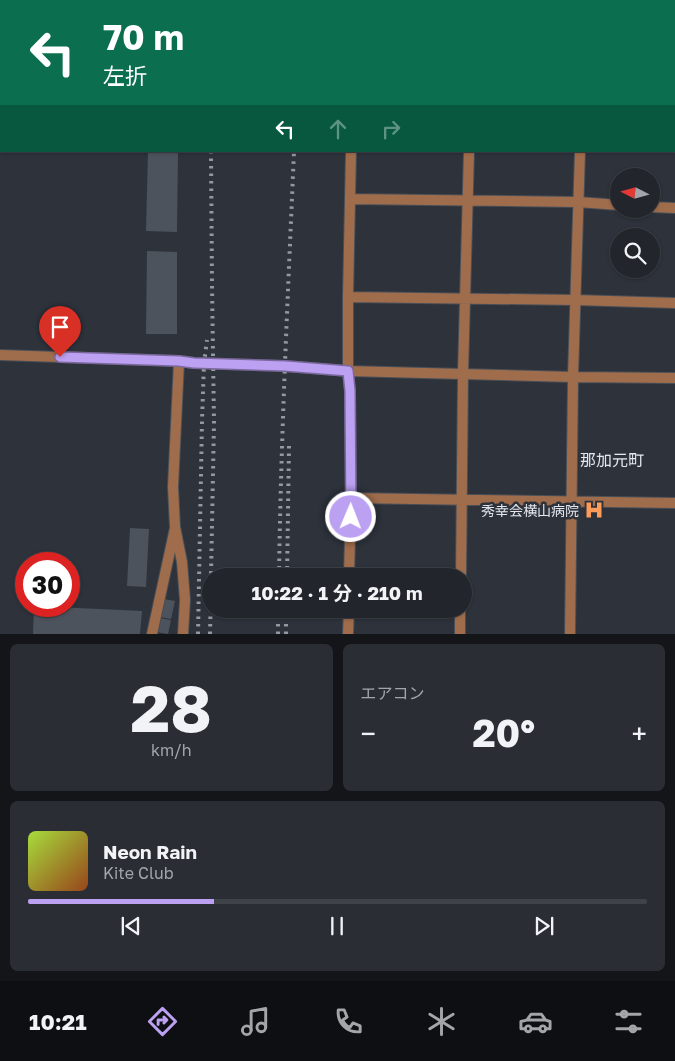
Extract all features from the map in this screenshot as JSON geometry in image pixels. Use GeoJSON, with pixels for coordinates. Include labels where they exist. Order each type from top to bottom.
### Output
{"type":"FeatureCollection","features":[{"type":"Feature","properties":{"kind":"street"},"geometry":{"type":"LineString","coordinates":[[349,568],[351,498],[348,297],[352,152]]}},
{"type":"Feature","properties":{"kind":"street"},"geometry":{"type":"LineString","coordinates":[[461,568],[469,152]]}},
{"type":"Feature","properties":{"kind":"street"},"geometry":{"type":"LineString","coordinates":[[570,634],[572,377],[580,152]]}},
{"type":"Feature","properties":{"kind":"street"},"geometry":{"type":"LineString","coordinates":[[350,199],[578,202],[610,204]]}},
{"type":"Feature","properties":{"kind":"street"},"geometry":{"type":"LineString","coordinates":[[660,207],[675,208]]}},
{"type":"Feature","properties":{"kind":"street"},"geometry":{"type":"LineString","coordinates":[[348,297],[675,302]]}},
{"type":"Feature","properties":{"kind":"street"},"geometry":{"type":"LineString","coordinates":[[0,354],[285,366],[348,371],[675,378]]}},
{"type":"Feature","properties":{"kind":"street"},"geometry":{"type":"LineString","coordinates":[[179,361],[173,487],[175,527],[182,562],[185,600],[183,634]]}},
{"type":"Feature","properties":{"kind":"street"},"geometry":{"type":"LineString","coordinates":[[351,498],[675,503]]}},
{"type":"Feature","properties":{"kind":"street"},"geometry":{"type":"LineString","coordinates":[[152,634],[175,527]]}},
{"type":"Feature","properties":{"kind":"street"},"geometry":{"type":"LineString","coordinates":[[348,634],[349,618]]}},
{"type":"Feature","properties":{"kind":"street"},"geometry":{"type":"LineString","coordinates":[[460,618],[460,634]]}},
{"type":"Feature","properties":{"kind":"building"},"geometry":{"type":"Polygon","coordinates":[[[148,152],[178,152],[177,232],[146,231],[148,152]]]}},
{"type":"Feature","properties":{"kind":"building"},"geometry":{"type":"Polygon","coordinates":[[[147,251],[177,252],[177,334],[146,334],[147,251]]]}},
{"type":"Feature","properties":{"kind":"building"},"geometry":{"type":"Polygon","coordinates":[[[130,528],[149,529],[146,587],[127,586],[130,528]]]}},
{"type":"Feature","properties":{"kind":"building"},"geometry":{"type":"Polygon","coordinates":[[[164,599],[175,601],[171,619],[160,617],[164,599]]]}},
{"type":"Feature","properties":{"kind":"building"},"geometry":{"type":"Polygon","coordinates":[[[80,608],[142,611],[140,634],[33,634],[34,617],[80,617],[80,608]]]}},
{"type":"Feature","properties":{"kind":"building"},"geometry":{"type":"Polygon","coordinates":[[[160,618],[171,620],[168,634],[157,632],[160,618]]]}},
{"type":"Feature","properties":{"kind":"railway"},"geometry":{"type":"LineString","coordinates":[[211,152],[214,422],[211,568]]}},
{"type":"Feature","properties":{"kind":"railway"},"geometry":{"type":"LineString","coordinates":[[279,568],[283,417],[294,152]]}},
{"type":"Feature","properties":{"kind":"railway"},"geometry":{"type":"LineString","coordinates":[[198,634],[202,421],[204,363],[207,340]]}},
{"type":"Feature","properties":{"kind":"railway"},"geometry":{"type":"LineString","coordinates":[[287,568],[289,446]]}},
{"type":"Feature","properties":{"kind":"railway"},"geometry":{"type":"LineString","coordinates":[[210,618],[210,634]]}},
{"type":"Feature","properties":{"kind":"railway"},"geometry":{"type":"LineString","coordinates":[[278,618],[278,634]]}},
{"type":"Feature","properties":{"kind":"railway"},"geometry":{"type":"LineString","coordinates":[[286,618],[286,634]]}},
{"type":"Feature","properties":{"kind":"place","name":"秀幸会横山病院"},"geometry":{"type":"Point","coordinates":[594,510]}},
{"type":"Feature","properties":{"kind":"district","name":"那加元町"},"geometry":{"type":"Point","coordinates":[612,460]}},
{"type":"Feature","properties":{"kind":"route"},"geometry":{"type":"LineString","coordinates":[[60,357],[285,366],[348,371],[350,391],[351,517]]}}]}
